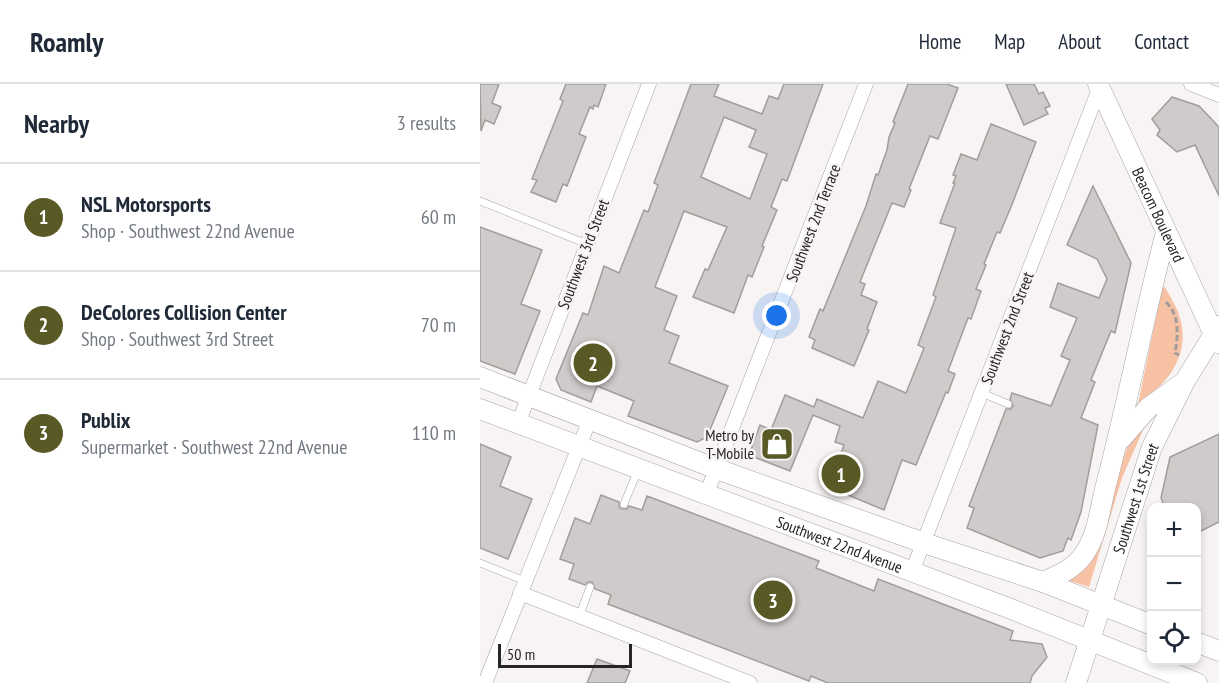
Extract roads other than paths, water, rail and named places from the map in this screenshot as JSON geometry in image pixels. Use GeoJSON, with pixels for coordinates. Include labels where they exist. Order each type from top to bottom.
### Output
{"type":"FeatureCollection","features":[{"type":"Feature","properties":{"kind":"main road","name":"Beacom Boulevard"},"geometry":{"type":"LineString","coordinates":[[1101,85],[1166,232],[1217,335]]}},
{"type":"Feature","properties":{"kind":"main road"},"geometry":{"type":"LineString","coordinates":[[1043,582],[1065,572],[1078,562],[1085,553],[1095,527],[1117,444],[1150,291],[1166,232]]}},
{"type":"Feature","properties":{"kind":"main road","name":"Southwest 1st Street"},"geometry":{"type":"LineString","coordinates":[[1076,683],[1152,447],[1185,381],[1217,335]]}},
{"type":"Feature","properties":{"kind":"main road","name":"Southwest 22nd Avenue"},"geometry":{"type":"LineString","coordinates":[[480,377],[717,469],[924,543],[1043,582],[1147,623]]}},
{"type":"Feature","properties":{"kind":"main road"},"geometry":{"type":"LineString","coordinates":[[1117,444],[1148,408],[1185,381]]}},
{"type":"Feature","properties":{"kind":"main road","name":"Southwest 22nd Avenue"},"geometry":{"type":"LineString","coordinates":[[480,409],[912,572],[1193,682]]}},
{"type":"Feature","properties":{"kind":"main road"},"geometry":{"type":"LineString","coordinates":[[1201,644],[1219,651]]}},
{"type":"Feature","properties":{"kind":"street","name":"Southwest 3rd Street"},"geometry":{"type":"LineString","coordinates":[[518,424],[649,84]]}},
{"type":"Feature","properties":{"kind":"street","name":"Southwest 2nd Terrace"},"geometry":{"type":"LineString","coordinates":[[706,495],[866,84]]}},
{"type":"Feature","properties":{"kind":"street"},"geometry":{"type":"LineString","coordinates":[[1191,84],[1219,95]]}},
{"type":"Feature","properties":{"kind":"street","name":"Southwest 2nd Street"},"geometry":{"type":"LineString","coordinates":[[912,572],[1101,85]]}},
{"type":"Feature","properties":{"kind":"street"},"geometry":{"type":"LineString","coordinates":[[485,683],[590,419]]}},
{"type":"Feature","properties":{"kind":"street"},"geometry":{"type":"LineString","coordinates":[[522,587],[579,616],[750,683]]}},
{"type":"Feature","properties":{"kind":"lane"},"geometry":{"type":"LineString","coordinates":[[480,201],[587,244]]}},
{"type":"Feature","properties":{"kind":"lane"},"geometry":{"type":"LineString","coordinates":[[981,393],[1008,404]]}},
{"type":"Feature","properties":{"kind":"lane"},"geometry":{"type":"LineString","coordinates":[[624,504],[638,470]]}},
{"type":"Feature","properties":{"kind":"lane"},"geometry":{"type":"LineString","coordinates":[[480,563],[522,587]]}},
{"type":"Feature","properties":{"kind":"lane"},"geometry":{"type":"LineString","coordinates":[[579,616],[590,586]]}},
{"type":"Feature","properties":{"kind":"place","name":"DeColores Collision Center"},"geometry":{"type":"Point","coordinates":[593,363]}},
{"type":"Feature","properties":{"kind":"place","name":"Metro by T-Mobile"},"geometry":{"type":"Point","coordinates":[777,444]}},
{"type":"Feature","properties":{"kind":"place","name":"NSL Motorsports"},"geometry":{"type":"Point","coordinates":[841,474]}},
{"type":"Feature","properties":{"kind":"place","name":"Publix"},"geometry":{"type":"Point","coordinates":[773,600]}}]}
